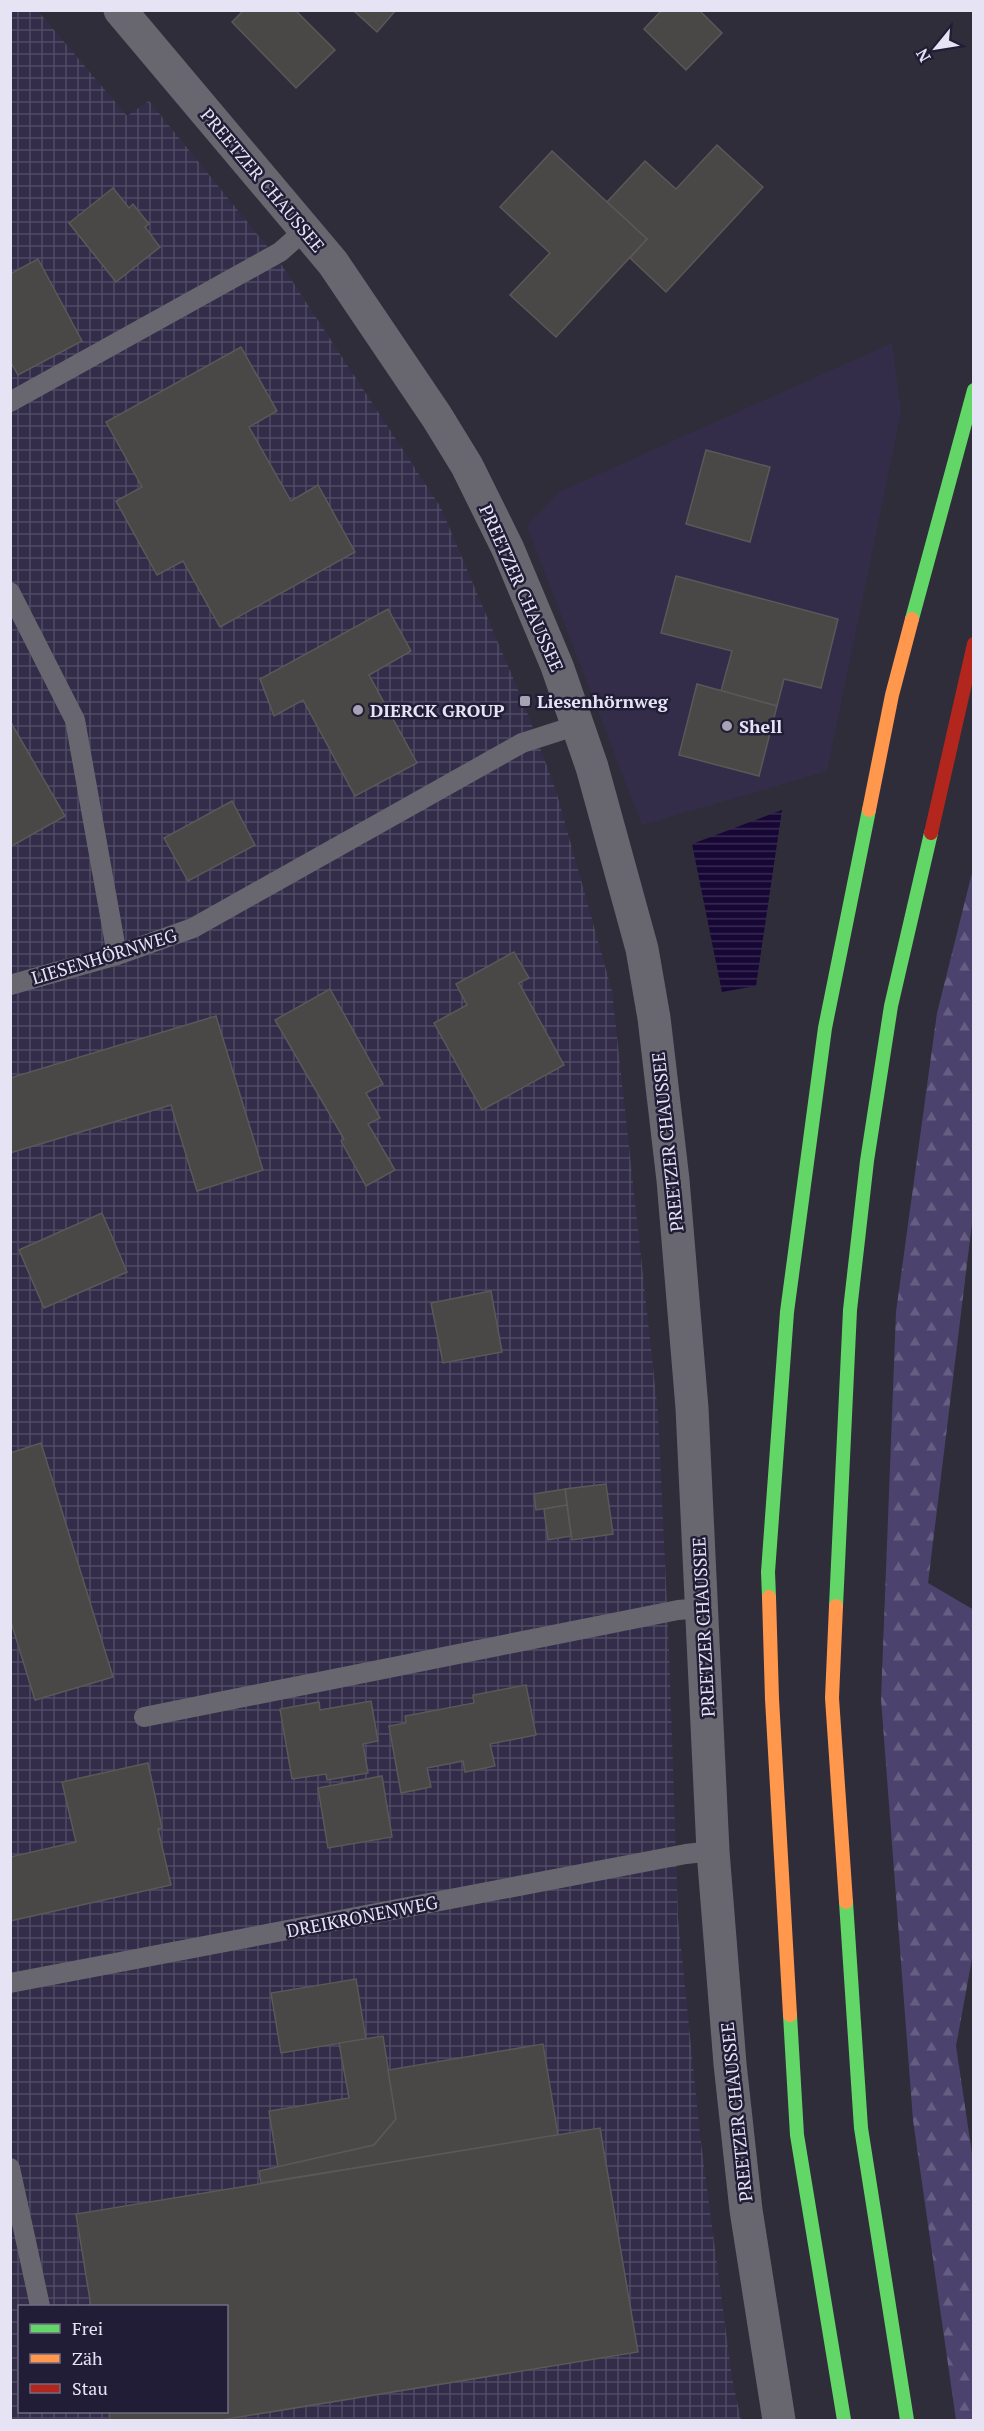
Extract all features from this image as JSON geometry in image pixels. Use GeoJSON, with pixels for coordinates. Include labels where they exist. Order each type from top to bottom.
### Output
{"type":"FeatureCollection","features":[{"type":"Feature","properties":{"kind":"highway"},"geometry":{"type":"LineString","coordinates":[[844,2421],[797,2135],[772,1699],[768,1572],[787,1312],[825,1028],[892,695],[974,390]]}},
{"type":"Feature","properties":{"kind":"highway"},"geometry":{"type":"LineString","coordinates":[[907,2421],[861,2128],[832,1698],[850,1310],[867,1161],[891,1006],[974,644]]}},
{"type":"Feature","properties":{"kind":"street","name":"PREETZER CHAUSSEE"},"geometry":{"type":"LineString","coordinates":[[121,11],[333,263],[437,417],[467,466],[508,549],[557,666],[578,725],[642,950],[654,1018],[673,1180],[688,1363],[703,1608],[713,1851],[730,2064],[746,2210],[779,2421]]}},
{"type":"Feature","properties":{"kind":"lane"},"geometry":{"type":"LineString","coordinates":[[10,402],[280,252],[305,231]]}},
{"type":"Feature","properties":{"kind":"lane"},"geometry":{"type":"LineString","coordinates":[[10,592],[75,720],[117,955]]}},
{"type":"Feature","properties":{"kind":"lane","name":"LIESENHÖRNWEG"},"geometry":{"type":"LineString","coordinates":[[10,986],[117,955],[193,928],[522,743],[578,725]]}},
{"type":"Feature","properties":{"kind":"lane"},"geometry":{"type":"LineString","coordinates":[[144,1717],[666,1612],[703,1608]]}},
{"type":"Feature","properties":{"kind":"lane","name":"DREIKRONENWEG"},"geometry":{"type":"LineString","coordinates":[[10,1983],[674,1856],[713,1851]]}},
{"type":"Feature","properties":{"kind":"lane"},"geometry":{"type":"LineString","coordinates":[[10,2168],[40,2305]]}},
{"type":"Feature","properties":{"kind":"shaded area"},"geometry":{"type":"Polygon","coordinates":[[[37,10],[127,116],[149,101],[279,261],[441,508],[524,704],[556,791],[612,991],[658,1413],[678,1918],[700,2135],[732,2378],[741,2420],[11,2420],[10,11],[37,10]]]}},
{"type":"Feature","properties":{"kind":"shaded area"},"geometry":{"type":"Polygon","coordinates":[[[892,343],[901,412],[827,771],[642,825],[527,526],[559,492],[892,343]]]}},
{"type":"Feature","properties":{"kind":"shaded area"},"geometry":{"type":"Polygon","coordinates":[[[782,810],[756,986],[722,992],[692,844],[782,810]]]}},
{"type":"Feature","properties":{"kind":"green space"},"geometry":{"type":"Polygon","coordinates":[[[973,869],[973,1215],[928,1583],[974,1610],[974,1948],[956,2046],[974,2167],[974,2420],[956,2420],[913,2120],[881,1699],[896,1312],[937,1013],[973,869]]]}},
{"type":"Feature","properties":{"kind":"building"},"geometry":{"type":"Polygon","coordinates":[[[244,10],[295,10],[335,50],[296,88],[232,22],[244,10]]]}},
{"type":"Feature","properties":{"kind":"building"},"geometry":{"type":"Polygon","coordinates":[[[353,10],[396,10],[377,32],[353,10]]]}},
{"type":"Feature","properties":{"kind":"building"},"geometry":{"type":"Polygon","coordinates":[[[662,10],[699,10],[722,33],[686,70],[644,29],[662,10]]]}},
{"type":"Feature","properties":{"kind":"building"},"geometry":{"type":"Polygon","coordinates":[[[717,145],[763,187],[666,292],[630,258],[647,239],[607,202],[645,161],[676,189],[717,145]]]}},
{"type":"Feature","properties":{"kind":"building"},"geometry":{"type":"Polygon","coordinates":[[[552,151],[647,239],[556,337],[510,295],[550,253],[500,207],[552,151]]]}},
{"type":"Feature","properties":{"kind":"building"},"geometry":{"type":"Polygon","coordinates":[[[113,188],[129,208],[133,204],[149,224],[145,227],[160,247],[116,282],[69,223],[113,188]]]}},
{"type":"Feature","properties":{"kind":"building"},"geometry":{"type":"Polygon","coordinates":[[[38,259],[82,341],[18,375],[10,361],[10,274],[38,259]]]}},
{"type":"Feature","properties":{"kind":"building"},"geometry":{"type":"Polygon","coordinates":[[[241,347],[277,411],[249,427],[291,501],[318,485],[355,552],[220,627],[183,561],[157,575],[116,501],[142,487],[106,422],[241,347]]]}},
{"type":"Feature","properties":{"kind":"building"},"geometry":{"type":"Polygon","coordinates":[[[706,450],[770,467],[750,542],[686,524],[706,450]]]}},
{"type":"Feature","properties":{"kind":"building"},"geometry":{"type":"Polygon","coordinates":[[[676,576],[838,619],[821,688],[784,679],[777,706],[721,691],[732,651],[661,633],[676,576]]]}},
{"type":"Feature","properties":{"kind":"building"},"geometry":{"type":"Polygon","coordinates":[[[388,609],[411,651],[369,675],[417,763],[355,796],[303,700],[274,716],[260,679],[388,609]]]}},
{"type":"Feature","properties":{"kind":"building"},"geometry":{"type":"Polygon","coordinates":[[[697,684],[777,706],[759,776],[679,755],[697,684]]]}},
{"type":"Feature","properties":{"kind":"building"},"geometry":{"type":"Polygon","coordinates":[[[10,721],[65,816],[10,847],[10,721]]]}},
{"type":"Feature","properties":{"kind":"building"},"geometry":{"type":"Polygon","coordinates":[[[232,801],[255,845],[188,881],[164,838],[232,801]]]}},
{"type":"Feature","properties":{"kind":"building"},"geometry":{"type":"Polygon","coordinates":[[[514,952],[529,978],[519,983],[564,1065],[482,1110],[434,1023],[467,1005],[456,984],[514,952]]]}},
{"type":"Feature","properties":{"kind":"building"},"geometry":{"type":"Polygon","coordinates":[[[330,989],[383,1084],[366,1093],[380,1118],[368,1124],[395,1170],[366,1186],[341,1141],[344,1139],[275,1020],[330,989]]]}},
{"type":"Feature","properties":{"kind":"building"},"geometry":{"type":"Polygon","coordinates":[[[216,1016],[263,1170],[197,1191],[171,1105],[10,1153],[10,1078],[216,1016]]]}},
{"type":"Feature","properties":{"kind":"building"},"geometry":{"type":"Polygon","coordinates":[[[102,1213],[127,1272],[44,1308],[19,1250],[102,1213]]]}},
{"type":"Feature","properties":{"kind":"building"},"geometry":{"type":"Polygon","coordinates":[[[491,1291],[502,1352],[443,1363],[431,1303],[491,1291]]]}},
{"type":"Feature","properties":{"kind":"building"},"geometry":{"type":"Polygon","coordinates":[[[41,1443],[113,1677],[35,1700],[10,1619],[10,1453],[41,1443]]]}},
{"type":"Feature","properties":{"kind":"building"},"geometry":{"type":"Polygon","coordinates":[[[606,1484],[613,1534],[572,1540],[565,1489],[606,1484]]]}},
{"type":"Feature","properties":{"kind":"building"},"geometry":{"type":"Polygon","coordinates":[[[565,1489],[567,1505],[536,1510],[534,1494],[565,1489]]]}},
{"type":"Feature","properties":{"kind":"building"},"geometry":{"type":"Polygon","coordinates":[[[567,1505],[571,1536],[548,1540],[544,1509],[567,1505]]]}},
{"type":"Feature","properties":{"kind":"building"},"geometry":{"type":"Polygon","coordinates":[[[526,1685],[536,1735],[490,1744],[495,1766],[465,1772],[463,1761],[427,1768],[431,1787],[401,1793],[389,1726],[406,1723],[405,1716],[474,1703],[473,1695],[526,1685]]]}},
{"type":"Feature","properties":{"kind":"building"},"geometry":{"type":"Polygon","coordinates":[[[371,1701],[378,1741],[363,1744],[368,1773],[327,1780],[326,1774],[292,1779],[280,1709],[319,1702],[320,1710],[371,1701]]]}},
{"type":"Feature","properties":{"kind":"building"},"geometry":{"type":"Polygon","coordinates":[[[148,1763],[162,1828],[158,1829],[171,1885],[10,1921],[10,1857],[76,1842],[62,1782],[148,1763]]]}},
{"type":"Feature","properties":{"kind":"building"},"geometry":{"type":"Polygon","coordinates":[[[382,1776],[392,1837],[328,1848],[318,1788],[382,1776]]]}},
{"type":"Feature","properties":{"kind":"building"},"geometry":{"type":"Polygon","coordinates":[[[356,1979],[366,2039],[281,2053],[271,1993],[356,1979]]]}},
{"type":"Feature","properties":{"kind":"building"},"geometry":{"type":"Polygon","coordinates":[[[383,2036],[396,2119],[374,2145],[278,2167],[269,2111],[349,2098],[339,2043],[383,2036]]]}},
{"type":"Feature","properties":{"kind":"building"},"geometry":{"type":"Polygon","coordinates":[[[543,2044],[558,2135],[261,2183],[259,2171],[374,2145],[396,2119],[388,2070],[543,2044]]]}},
{"type":"Feature","properties":{"kind":"building"},"geometry":{"type":"Polygon","coordinates":[[[600,2128],[638,2352],[221,2420],[110,2420],[109,2413],[228,2413],[228,2305],[91,2305],[76,2214],[600,2128]]]}},
{"type":"Feature","properties":{"kind":"traffic: fast"},"geometry":{"type":"LineString","coordinates":[[912,619],[974,390]]}},
{"type":"Feature","properties":{"kind":"traffic: fast"},"geometry":{"type":"LineString","coordinates":[[769,1597],[768,1572],[787,1312],[825,1028],[869,810]]}},
{"type":"Feature","properties":{"kind":"traffic: fast"},"geometry":{"type":"LineString","coordinates":[[836,1606],[850,1310],[867,1161],[891,1006],[931,833]]}},
{"type":"Feature","properties":{"kind":"traffic: fast"},"geometry":{"type":"LineString","coordinates":[[846,1902],[861,2128],[907,2420]]}},
{"type":"Feature","properties":{"kind":"traffic: fast"},"geometry":{"type":"LineString","coordinates":[[790,2015],[797,2135],[844,2420]]}},
{"type":"Feature","properties":{"kind":"traffic: slow"},"geometry":{"type":"LineString","coordinates":[[869,810],[892,695],[912,619]]}},
{"type":"Feature","properties":{"kind":"traffic: slow"},"geometry":{"type":"LineString","coordinates":[[769,1597],[772,1699],[790,2015]]}},
{"type":"Feature","properties":{"kind":"traffic: slow"},"geometry":{"type":"LineString","coordinates":[[836,1606],[832,1698],[846,1902]]}},
{"type":"Feature","properties":{"kind":"traffic: jam"},"geometry":{"type":"LineString","coordinates":[[931,833],[974,644]]}},
{"type":"Feature","properties":{"kind":"place","name":"Liesenhörnweg"},"geometry":{"type":"Point","coordinates":[525,701]}},
{"type":"Feature","properties":{"kind":"place","name":"DIERCK GROUP"},"geometry":{"type":"Point","coordinates":[358,710]}},
{"type":"Feature","properties":{"kind":"place","name":"Shell"},"geometry":{"type":"Point","coordinates":[727,726]}}]}
